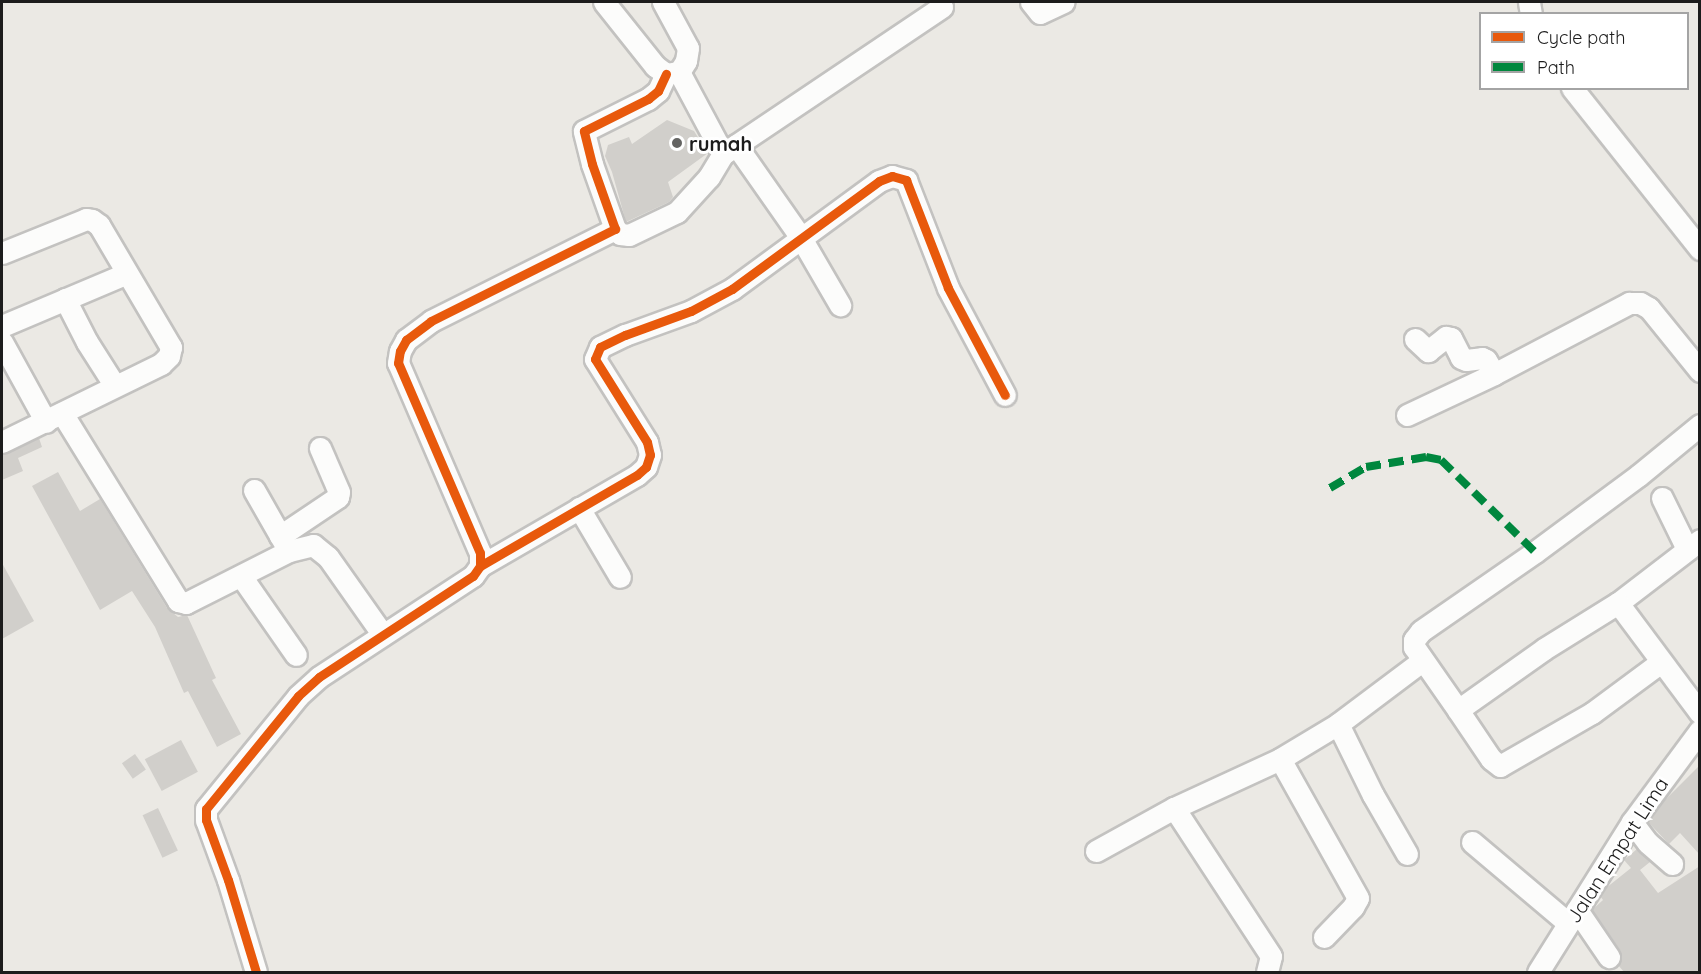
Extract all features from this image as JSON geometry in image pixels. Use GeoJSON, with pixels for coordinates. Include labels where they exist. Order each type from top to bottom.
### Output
{"type":"FeatureCollection","features":[{"type":"Feature","properties":{"kind":"street"},"geometry":{"type":"LineString","coordinates":[[604,2],[655,66],[673,73],[730,150],[801,238],[840,305]]}},
{"type":"Feature","properties":{"kind":"street"},"geometry":{"type":"LineString","coordinates":[[663,2],[688,48],[686,62],[648,99],[585,131],[592,164],[615,229],[620,234],[629,235],[677,212],[710,177],[730,150],[942,7]]}},
{"type":"Feature","properties":{"kind":"street"},"geometry":{"type":"LineString","coordinates":[[1031,2],[1040,13],[1064,2]]}},
{"type":"Feature","properties":{"kind":"street"},"geometry":{"type":"LineString","coordinates":[[1574,90],[1700,249]]}},
{"type":"Feature","properties":{"kind":"street"},"geometry":{"type":"LineString","coordinates":[[255,972],[206,820],[206,809],[298,696],[319,677],[473,576],[480,566],[642,471],[650,454],[647,442],[595,359],[600,347],[625,334],[691,311],[732,289],[879,181],[892,176],[906,180],[948,288],[1005,395]]}},
{"type":"Feature","properties":{"kind":"street"},"geometry":{"type":"LineString","coordinates":[[2,253],[86,219],[92,220],[99,225],[125,274],[171,347],[169,356],[161,364],[2,442]]}},
{"type":"Feature","properties":{"kind":"street"},"geometry":{"type":"LineString","coordinates":[[480,566],[480,553],[398,363],[400,351],[417,330],[431,321],[615,229]]}},
{"type":"Feature","properties":{"kind":"street"},"geometry":{"type":"LineString","coordinates":[[2,326],[125,274]]}},
{"type":"Feature","properties":{"kind":"street"},"geometry":{"type":"LineString","coordinates":[[65,299],[87,342],[115,386]]}},
{"type":"Feature","properties":{"kind":"street"},"geometry":{"type":"LineString","coordinates":[[1407,415],[1494,374],[1629,303],[1640,303],[1649,308],[1700,371]]}},
{"type":"Feature","properties":{"kind":"street"},"geometry":{"type":"LineString","coordinates":[[1415,339],[1428,351],[1446,337],[1451,338],[1461,358],[1466,360],[1482,358],[1486,360],[1494,374]]}},
{"type":"Feature","properties":{"kind":"street"},"geometry":{"type":"LineString","coordinates":[[2,342],[177,601],[186,603],[241,576],[338,497],[339,492],[320,448]]}},
{"type":"Feature","properties":{"kind":"street"},"geometry":{"type":"LineString","coordinates":[[1661,662],[1592,713],[1500,766],[1491,759],[1422,661],[1414,647],[1414,640],[1421,631],[1620,489],[1700,425]]}},
{"type":"Feature","properties":{"kind":"street"},"geometry":{"type":"LineString","coordinates":[[254,490],[284,543]]}},
{"type":"Feature","properties":{"kind":"street"},"geometry":{"type":"LineString","coordinates":[[1458,710],[1544,649],[1618,603],[1693,545],[1662,498]]}},
{"type":"Feature","properties":{"kind":"street"},"geometry":{"type":"LineString","coordinates":[[579,508],[620,577]]}},
{"type":"Feature","properties":{"kind":"street"},"geometry":{"type":"LineString","coordinates":[[284,543],[313,545],[321,549],[383,635]]}},
{"type":"Feature","properties":{"kind":"street"},"geometry":{"type":"LineString","coordinates":[[241,576],[296,655]]}},
{"type":"Feature","properties":{"kind":"street"},"geometry":{"type":"LineString","coordinates":[[1618,603],[1700,713]]}},
{"type":"Feature","properties":{"kind":"street"},"geometry":{"type":"LineString","coordinates":[[1096,851],[1174,808],[1280,759],[1338,724],[1422,661]]}},
{"type":"Feature","properties":{"kind":"street"},"geometry":{"type":"LineString","coordinates":[[1338,724],[1373,795],[1407,854]]}},
{"type":"Feature","properties":{"kind":"street","name":"Jalan Empat Lima"},"geometry":{"type":"LineString","coordinates":[[1538,972],[1632,822],[1700,730]]}},
{"type":"Feature","properties":{"kind":"street"},"geometry":{"type":"LineString","coordinates":[[1280,759],[1358,898],[1353,907],[1324,937]]}},
{"type":"Feature","properties":{"kind":"street"},"geometry":{"type":"LineString","coordinates":[[1174,808],[1271,956],[1267,972]]}},
{"type":"Feature","properties":{"kind":"street"},"geometry":{"type":"LineString","coordinates":[[1632,822],[1647,843],[1672,864]]}},
{"type":"Feature","properties":{"kind":"street"},"geometry":{"type":"LineString","coordinates":[[1472,842],[1573,916],[1609,957]]}},
{"type":"Feature","properties":{"kind":"building"},"geometry":{"type":"Polygon","coordinates":[[[667,120],[694,131],[708,153],[668,182],[673,197],[669,202],[626,222],[612,172],[605,156],[608,145],[629,137],[632,144],[667,120]]]}},
{"type":"Feature","properties":{"kind":"building"},"geometry":{"type":"Polygon","coordinates":[[[39,438],[42,447],[18,458],[23,471],[2,480],[2,455],[39,438]]]}},
{"type":"Feature","properties":{"kind":"building"},"geometry":{"type":"Polygon","coordinates":[[[58,472],[80,511],[100,499],[167,608],[178,617],[187,615],[216,678],[212,680],[241,734],[217,747],[188,691],[184,693],[155,627],[132,591],[100,610],[32,486],[58,472]]]}},
{"type":"Feature","properties":{"kind":"building"},"geometry":{"type":"Polygon","coordinates":[[[2,563],[34,621],[2,639],[2,563]]]}},
{"type":"Feature","properties":{"kind":"building"},"geometry":{"type":"Polygon","coordinates":[[[181,740],[198,772],[162,791],[145,759],[181,740]]]}},
{"type":"Feature","properties":{"kind":"building"},"geometry":{"type":"Polygon","coordinates":[[[135,754],[146,770],[133,779],[122,763],[135,754]]]}},
{"type":"Feature","properties":{"kind":"building"},"geometry":{"type":"Polygon","coordinates":[[[1700,765],[1700,855],[1680,833],[1669,844],[1648,822],[1662,803],[1700,765]]]}},
{"type":"Feature","properties":{"kind":"building"},"geometry":{"type":"Polygon","coordinates":[[[158,808],[178,851],[162,858],[143,815],[158,808]]]}},
{"type":"Feature","properties":{"kind":"building"},"geometry":{"type":"Polygon","coordinates":[[[1637,849],[1650,862],[1640,870],[1658,893],[1700,866],[1700,972],[1624,972],[1618,965],[1622,957],[1620,950],[1592,910],[1603,900],[1600,896],[1606,888],[1631,868],[1624,860],[1637,849]]]}},
{"type":"Feature","properties":{"kind":"marked path"},"geometry":{"type":"LineString","coordinates":[[1330,488],[1366,467],[1426,457],[1441,460],[1535,552]]}},
{"type":"Feature","properties":{"kind":"cycle path"},"geometry":{"type":"LineString","coordinates":[[256,972],[228,880],[206,820],[206,809],[298,696],[319,677],[473,576],[480,566],[480,553],[398,363],[400,351],[406,340],[431,321],[615,229],[592,164],[584,131],[648,99],[658,91],[666,74]]}},
{"type":"Feature","properties":{"kind":"cycle path"},"geometry":{"type":"LineString","coordinates":[[480,566],[637,475],[646,467],[650,455],[647,442],[595,359],[600,347],[625,335],[691,311],[732,289],[879,181],[892,176],[906,180],[948,288],[1005,395]]}},
{"type":"Feature","properties":{"kind":"place","name":"rumah"},"geometry":{"type":"Point","coordinates":[677,143]}}]}
